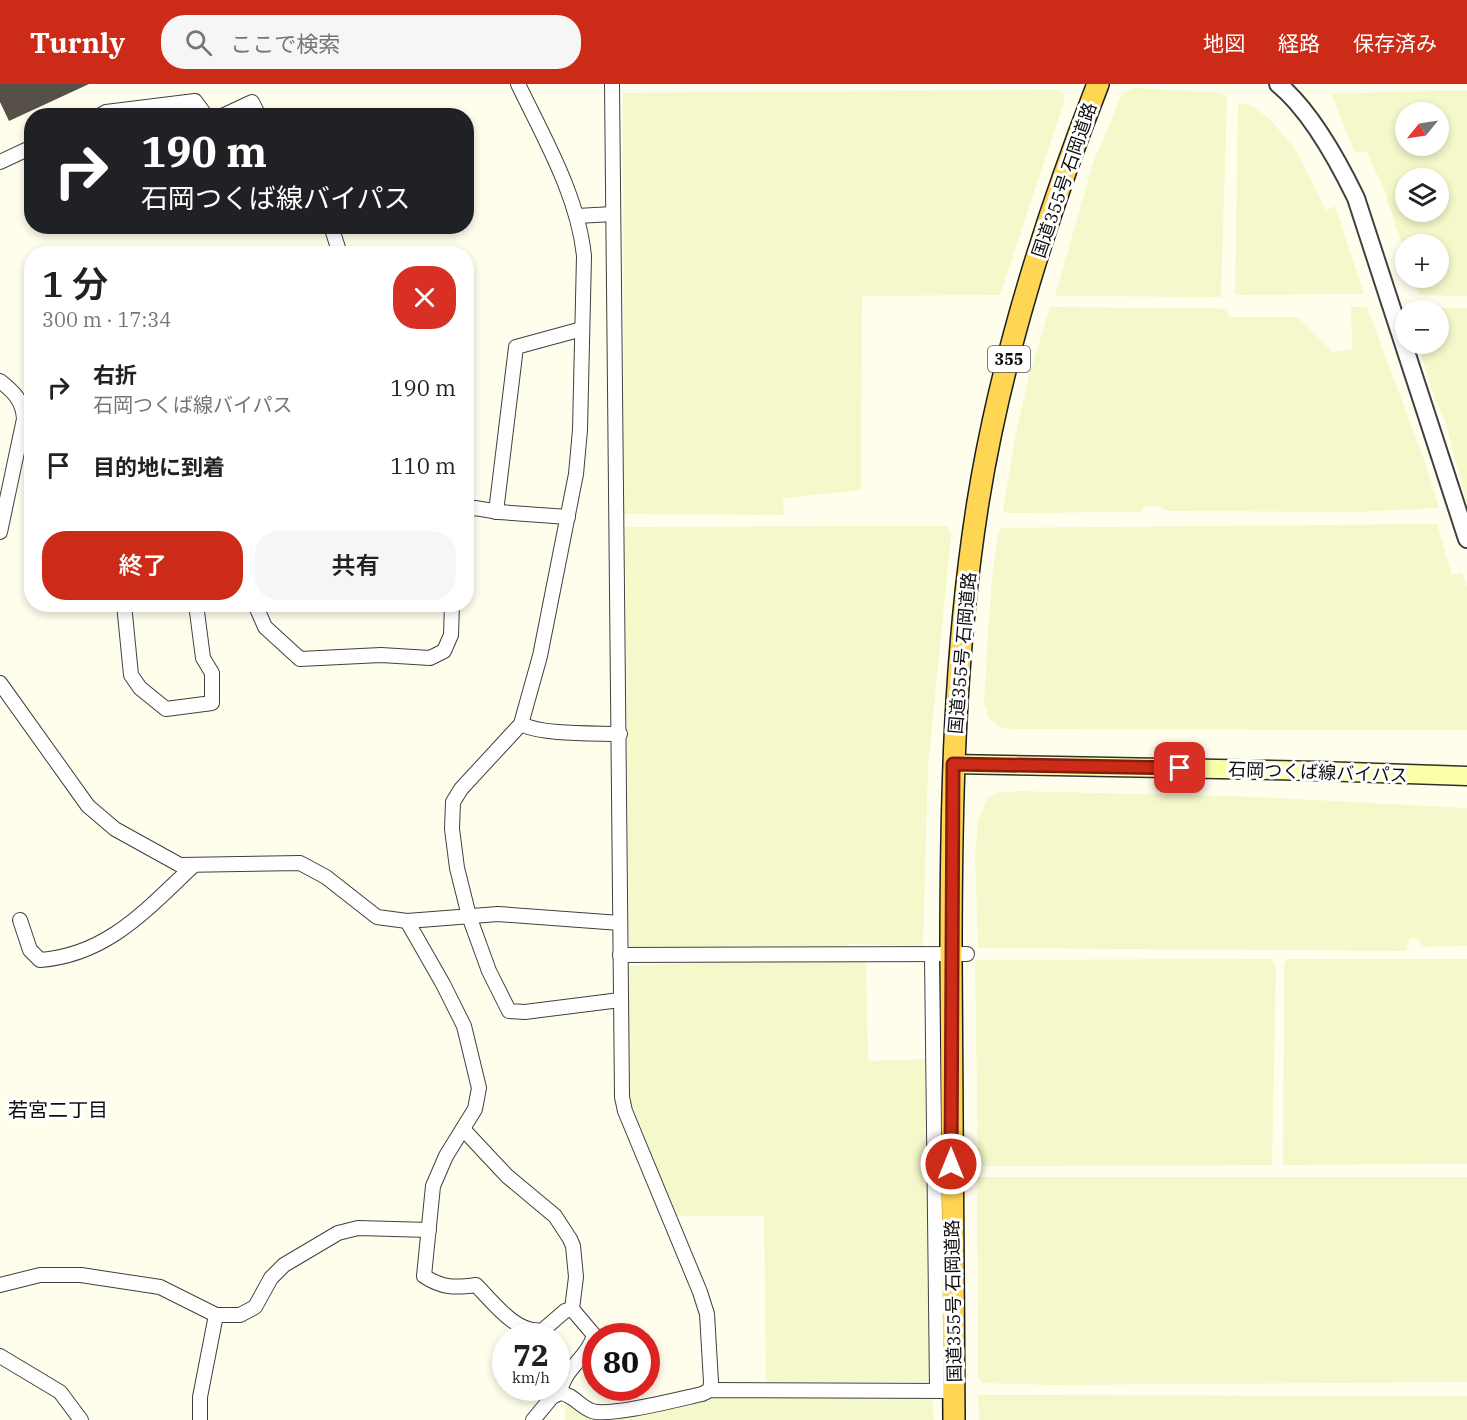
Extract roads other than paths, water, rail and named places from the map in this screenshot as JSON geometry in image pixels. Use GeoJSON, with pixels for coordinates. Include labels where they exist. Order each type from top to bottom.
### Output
{"type":"FeatureCollection","features":[{"type":"Feature","properties":{"kind":"highway","name":"国道355号 石岡道路"},"geometry":{"type":"LineString","coordinates":[[954,1420],[945,1390],[951,1164],[950,955],[953,764],[961,644],[978,504],[1006,370],[1039,251],[1071,152],[1098,84]]}},
{"type":"Feature","properties":{"kind":"main road","name":"石岡つくば線バイパス"},"geometry":{"type":"LineString","coordinates":[[953,764],[1467,776]]}},
{"type":"Feature","properties":{"kind":"street"},"geometry":{"type":"LineString","coordinates":[[518,84],[549,147],[577,216],[584,256],[580,430],[576,474],[568,518],[540,656],[521,724],[461,789],[453,802],[452,829],[457,868],[469,916],[489,971],[509,1011],[525,1012],[620,1000]]}},
{"type":"Feature","properties":{"kind":"street"},"geometry":{"type":"LineString","coordinates":[[612,84],[620,734],[621,1077],[624,1108],[707,1314],[710,1390]]}},
{"type":"Feature","properties":{"kind":"street"},"geometry":{"type":"LineString","coordinates":[[1278,84],[1332,152],[1356,198],[1467,538]]}},
{"type":"Feature","properties":{"kind":"street"},"geometry":{"type":"LineString","coordinates":[[138,108],[195,101],[200,108]]}},
{"type":"Feature","properties":{"kind":"street"},"geometry":{"type":"LineString","coordinates":[[239,108],[252,102],[255,108]]}},
{"type":"Feature","properties":{"kind":"street"},"geometry":{"type":"LineString","coordinates":[[0,162],[24,151]]}},
{"type":"Feature","properties":{"kind":"street"},"geometry":{"type":"LineString","coordinates":[[577,216],[613,214]]}},
{"type":"Feature","properties":{"kind":"street"},"geometry":{"type":"LineString","coordinates":[[496,512],[516,347],[582,328]]}},
{"type":"Feature","properties":{"kind":"street"},"geometry":{"type":"LineString","coordinates":[[0,381],[23,405],[24,419]]}},
{"type":"Feature","properties":{"kind":"street"},"geometry":{"type":"LineString","coordinates":[[0,532],[24,448]]}},
{"type":"Feature","properties":{"kind":"street"},"geometry":{"type":"LineString","coordinates":[[474,508],[568,518]]}},
{"type":"Feature","properties":{"kind":"street"},"geometry":{"type":"LineString","coordinates":[[125,612],[131,675],[140,688],[166,709],[212,703],[212,673],[203,658],[197,612]]}},
{"type":"Feature","properties":{"kind":"street"},"geometry":{"type":"LineString","coordinates":[[258,612],[265,627],[300,659],[381,655],[430,658],[444,651],[451,635],[452,612]]}},
{"type":"Feature","properties":{"kind":"street"},"geometry":{"type":"LineString","coordinates":[[0,683],[88,806],[115,829],[180,865],[192,867],[300,863],[326,877],[377,917],[407,921],[498,914],[620,923]]}},
{"type":"Feature","properties":{"kind":"street"},"geometry":{"type":"LineString","coordinates":[[521,724],[527,728],[620,734]]}},
{"type":"Feature","properties":{"kind":"street"},"geometry":{"type":"LineString","coordinates":[[20,920],[30,950],[40,960],[65,958],[104,942],[149,908],[192,867]]}},
{"type":"Feature","properties":{"kind":"street"},"geometry":{"type":"LineString","coordinates":[[407,921],[464,1026],[479,1088],[478,1102],[446,1156],[433,1186],[423,1276],[436,1284],[453,1288],[476,1286],[504,1313],[528,1330],[543,1330],[560,1314],[572,1310]]}},
{"type":"Feature","properties":{"kind":"street"},"geometry":{"type":"LineString","coordinates":[[620,955],[950,955]]}},
{"type":"Feature","properties":{"kind":"street"},"geometry":{"type":"LineString","coordinates":[[463,1129],[507,1176],[555,1216],[570,1239],[573,1246],[576,1277],[572,1310],[594,1335],[588,1348],[570,1371]]}},
{"type":"Feature","properties":{"kind":"street"},"geometry":{"type":"LineString","coordinates":[[0,1285],[40,1275],[81,1275],[160,1287],[216,1315],[240,1315],[255,1307],[278,1270],[338,1233],[358,1228],[429,1230]]}},
{"type":"Feature","properties":{"kind":"street"},"geometry":{"type":"LineString","coordinates":[[200,1420],[200,1397],[216,1315]]}},
{"type":"Feature","properties":{"kind":"street"},"geometry":{"type":"LineString","coordinates":[[0,1356],[60,1392],[81,1420]]}},
{"type":"Feature","properties":{"kind":"street"},"geometry":{"type":"LineString","coordinates":[[570,1396],[592,1411],[609,1412],[702,1394],[710,1390],[945,1390]]}},
{"type":"Feature","properties":{"kind":"street"},"geometry":{"type":"LineString","coordinates":[[533,1420],[549,1401]]}},
{"type":"Feature","properties":{"kind":"district","name":"若宮二丁目"},"geometry":{"type":"Point","coordinates":[58,1109]}}]}
